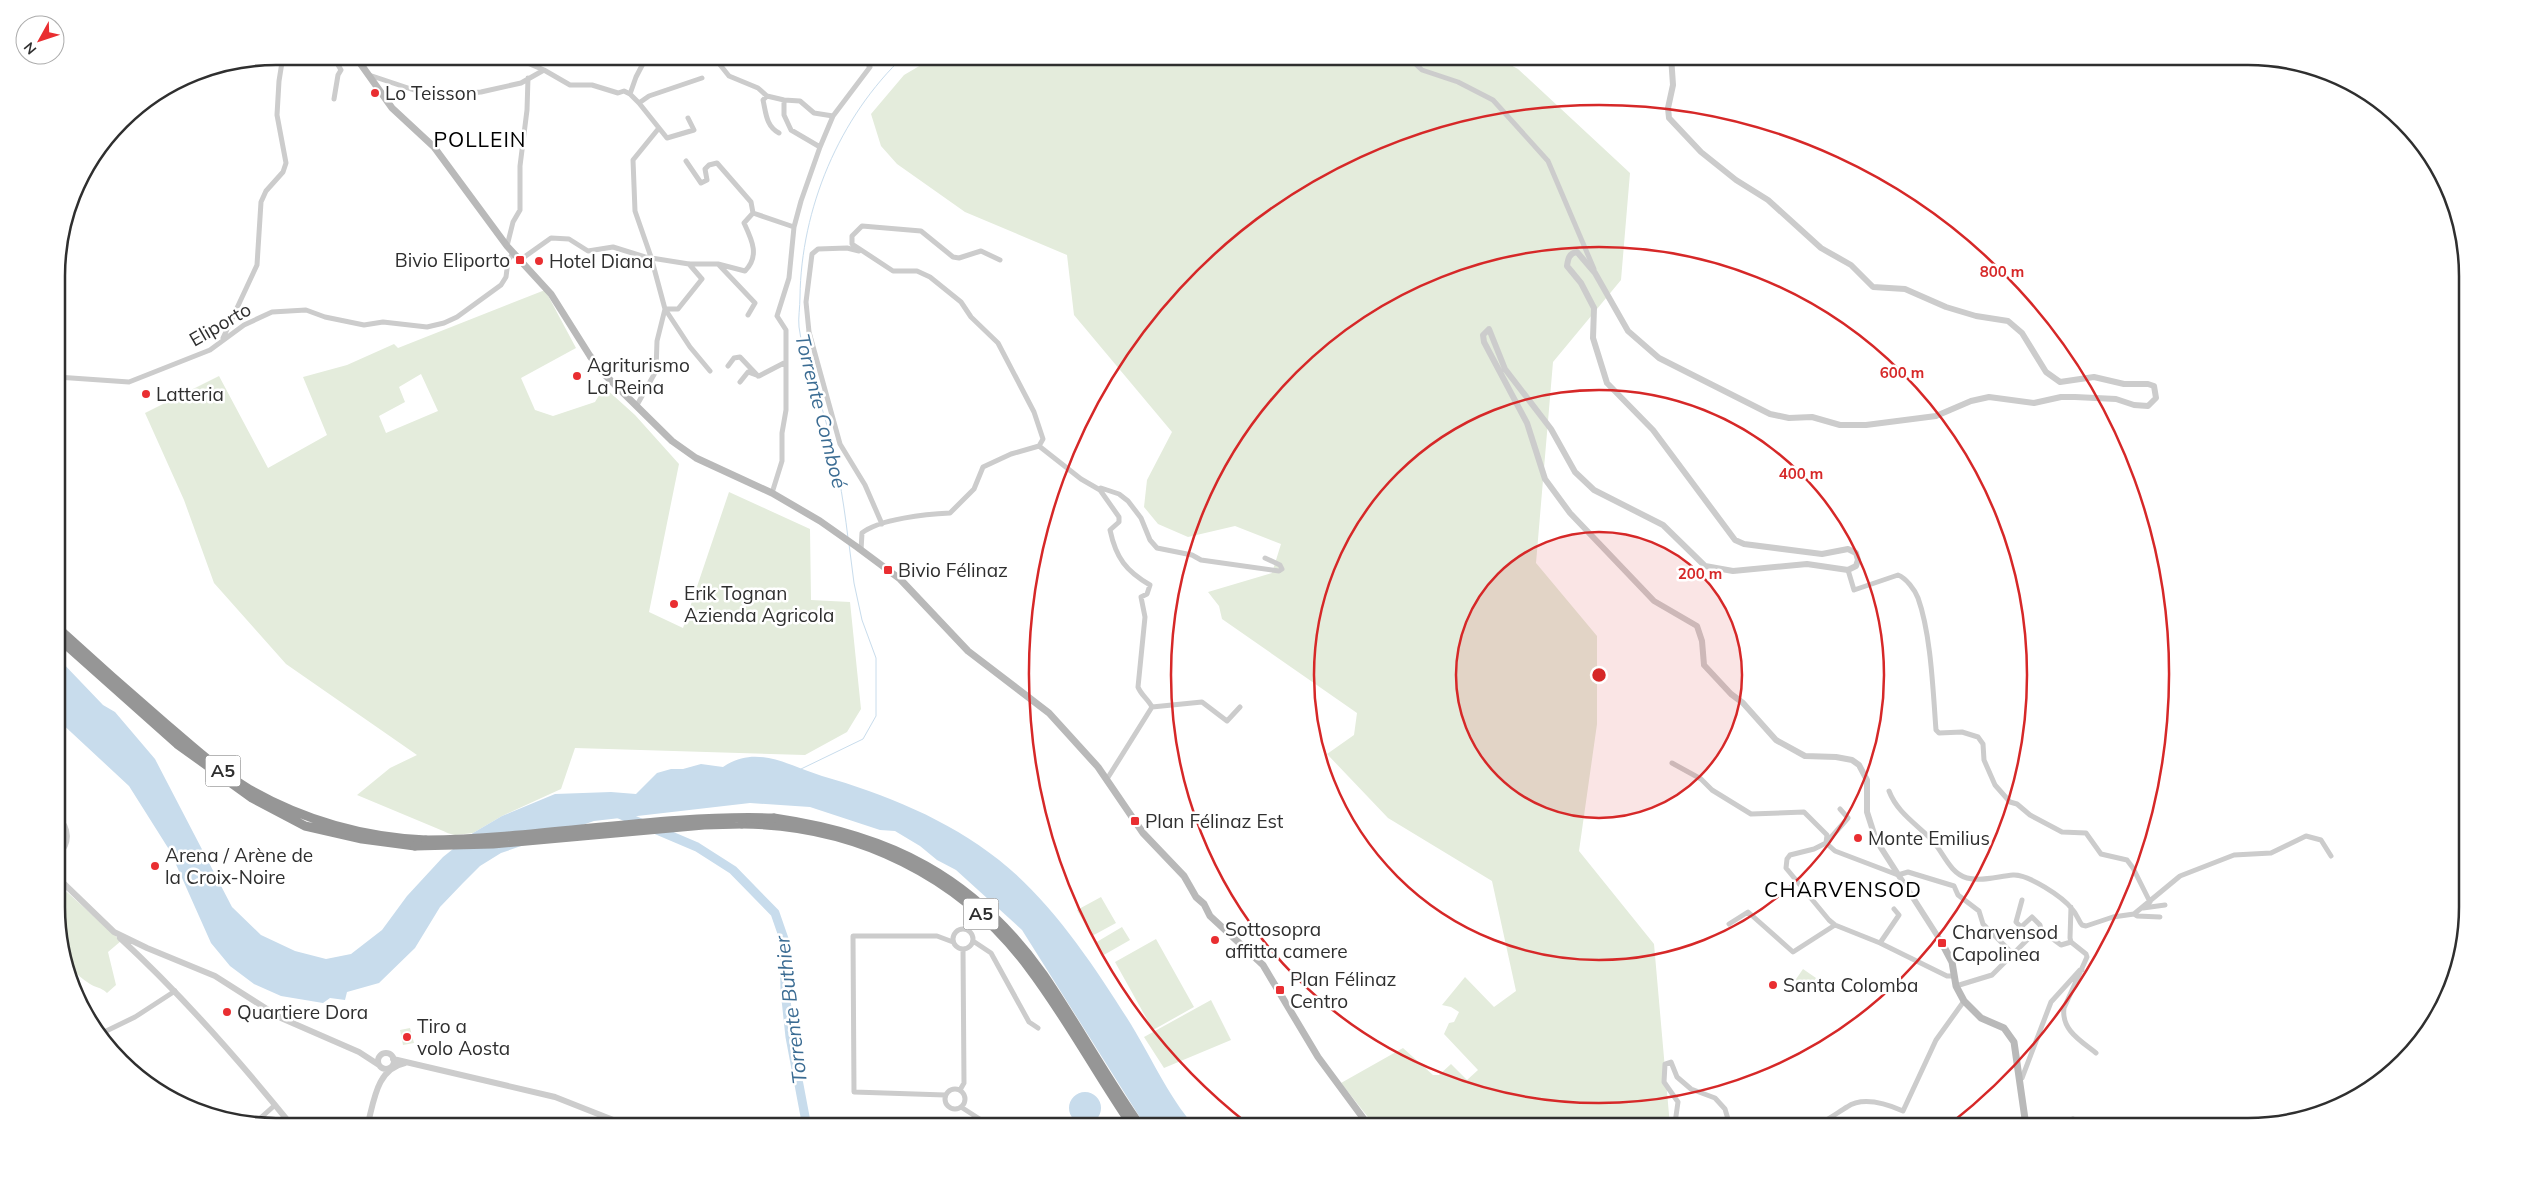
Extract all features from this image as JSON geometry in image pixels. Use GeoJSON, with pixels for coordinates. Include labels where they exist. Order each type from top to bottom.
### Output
{"type":"FeatureCollection","features":[{"type":"Feature","properties":{"kind":"highway","name":"A5"},"geometry":{"type":"LineString","coordinates":[[65,634],[182,738],[249,789],[303,815],[330,824],[369,834],[426,840],[492,838],[726,816],[774,818],[832,828],[892,848],[930,867],[971,896],[1005,928],[1034,962],[1136,1118]]}},
{"type":"Feature","properties":{"kind":"highway","name":"A5"},"geometry":{"type":"LineString","coordinates":[[65,644],[176,744],[252,798],[305,826],[362,840],[415,846],[470,846],[704,825],[742,824],[789,827],[840,838],[889,854],[953,891],[987,919],[1029,967],[1128,1118]]}},
{"type":"Feature","properties":{"kind":"main road"},"geometry":{"type":"LineString","coordinates":[[360,65],[392,108],[434,147],[507,246],[552,294],[590,356],[683,450],[772,493],[859,548],[908,586],[968,652],[1049,713],[1106,779],[1143,832],[1184,876],[1196,897],[1204,904],[1210,916],[1263,964],[1318,1057],[1363,1118]]}},
{"type":"Feature","properties":{"kind":"main road"},"geometry":{"type":"LineString","coordinates":[[1942,943],[1952,962],[1956,986],[1964,1001],[1981,1018],[2004,1028],[2014,1042],[2025,1118]]}},
{"type":"Feature","properties":{"kind":"street"},"geometry":{"type":"LineString","coordinates":[[223,338],[257,265],[261,202],[266,190],[283,172],[286,163],[277,115],[282,65]]}},
{"type":"Feature","properties":{"kind":"street"},"geometry":{"type":"LineString","coordinates":[[334,99],[338,75],[341,70],[338,65]]}},
{"type":"Feature","properties":{"kind":"street"},"geometry":{"type":"LineString","coordinates":[[532,65],[570,85],[592,85],[618,93],[624,91],[630,94],[639,102],[667,138],[694,130],[688,118]]}},
{"type":"Feature","properties":{"kind":"street"},"geometry":{"type":"LineString","coordinates":[[630,94],[642,65]]}},
{"type":"Feature","properties":{"kind":"street"},"geometry":{"type":"LineString","coordinates":[[720,65],[729,76],[758,88],[767,96],[800,101],[814,113],[833,116]]}},
{"type":"Feature","properties":{"kind":"street"},"geometry":{"type":"LineString","coordinates":[[772,493],[782,461],[782,433],[786,410],[784,363],[786,330],[778,316],[788,278],[794,227],[800,201],[833,116],[869,65]]}},
{"type":"Feature","properties":{"kind":"street"},"geometry":{"type":"LineString","coordinates":[[1417,65],[1422,70],[1458,82],[1493,100],[1548,161],[1587,256],[1610,300]]}},
{"type":"Feature","properties":{"kind":"street"},"geometry":{"type":"LineString","coordinates":[[1672,65],[1674,84],[1668,109],[1672,123],[1701,152],[1736,180],[1768,200],[1798,229],[1821,248],[1850,265],[1873,287],[1905,289],[1946,307],[1976,316],[2008,321],[2022,333],[2046,372],[2054,380],[2060,382],[2094,377],[2128,385],[2148,384],[2154,386],[2156,398],[2148,406],[2116,399],[2061,397],[2034,403],[1989,397],[1971,401],[1936,416],[1866,425],[1840,425],[1809,416],[1789,418],[1762,412],[1659,358],[1628,331],[1595,274],[1577,252],[1571,254],[1567,266],[1581,282],[1594,308],[1593,338],[1607,383],[1659,437],[1735,540],[1744,544],[1822,554],[1851,550],[1858,556],[1856,566],[1848,570],[1807,564],[1733,571],[1705,566],[1662,525],[1594,490],[1575,472],[1551,429],[1510,377],[1489,329],[1486,330],[1484,342],[1527,423],[1545,479],[1576,520],[1647,594],[1660,605],[1697,626],[1702,641],[1704,664],[1772,735],[1790,750],[1805,756],[1836,757],[1852,760],[1859,765],[1868,786],[1867,812],[1871,830],[1881,850],[1942,943]]}},
{"type":"Feature","properties":{"kind":"street"},"geometry":{"type":"LineString","coordinates":[[366,74],[417,92],[425,97],[481,92],[521,83],[544,70]]}},
{"type":"Feature","properties":{"kind":"street"},"geometry":{"type":"LineString","coordinates":[[507,246],[514,222],[520,210],[520,166],[527,110],[528,78]]}},
{"type":"Feature","properties":{"kind":"street"},"geometry":{"type":"LineString","coordinates":[[639,102],[649,96],[702,78]]}},
{"type":"Feature","properties":{"kind":"street"},"geometry":{"type":"LineString","coordinates":[[767,96],[763,100],[767,119],[771,129],[779,133]]}},
{"type":"Feature","properties":{"kind":"street"},"geometry":{"type":"LineString","coordinates":[[784,100],[784,115],[791,130],[820,148]]}},
{"type":"Feature","properties":{"kind":"street"},"geometry":{"type":"LineString","coordinates":[[659,128],[633,160],[635,211],[651,257],[665,309],[690,347],[710,371]]}},
{"type":"Feature","properties":{"kind":"street"},"geometry":{"type":"LineString","coordinates":[[686,161],[701,184],[707,180],[705,169],[709,165],[717,163],[751,202],[753,213]]}},
{"type":"Feature","properties":{"kind":"street"},"geometry":{"type":"LineString","coordinates":[[753,213],[794,227]]}},
{"type":"Feature","properties":{"kind":"street"},"geometry":{"type":"LineString","coordinates":[[520,260],[550,238],[568,239],[588,251],[613,247],[689,264],[718,264],[745,271],[751,265],[755,250],[744,223],[753,213]]}},
{"type":"Feature","properties":{"kind":"street"},"geometry":{"type":"LineString","coordinates":[[859,548],[862,533],[870,527],[931,514],[950,513],[974,489],[983,467],[1011,454],[1039,446],[1043,439],[1034,412],[998,343],[971,317],[960,302],[930,278],[917,271],[893,271],[852,244],[852,236],[862,226],[920,230],[953,257],[959,258],[981,251],[1000,260]]}},
{"type":"Feature","properties":{"kind":"street"},"geometry":{"type":"LineString","coordinates":[[862,252],[847,248],[818,249],[812,254],[806,302],[809,332],[840,444],[865,485],[882,524]]}},
{"type":"Feature","properties":{"kind":"street","name":"Eliporto"},"geometry":{"type":"LineString","coordinates":[[65,378],[128,382],[203,353],[244,324],[272,312],[306,310],[325,318],[364,325],[384,322],[427,327],[444,323],[457,317],[501,285],[506,277],[508,260],[513,253]]}},
{"type":"Feature","properties":{"kind":"street"},"geometry":{"type":"LineString","coordinates":[[665,309],[678,309],[702,278],[689,264]]}},
{"type":"Feature","properties":{"kind":"street"},"geometry":{"type":"LineString","coordinates":[[718,264],[755,303],[748,315]]}},
{"type":"Feature","properties":{"kind":"street"},"geometry":{"type":"LineString","coordinates":[[637,405],[656,371],[657,341],[665,309]]}},
{"type":"Feature","properties":{"kind":"street"},"geometry":{"type":"LineString","coordinates":[[728,366],[734,358],[740,357],[759,376]]}},
{"type":"Feature","properties":{"kind":"street"},"geometry":{"type":"LineString","coordinates":[[740,382],[748,372],[759,376],[784,363]]}},
{"type":"Feature","properties":{"kind":"street"},"geometry":{"type":"LineString","coordinates":[[1039,446],[1081,479],[1100,490],[1119,517],[1119,522],[1110,530],[1114,551],[1134,575],[1150,585],[1147,594],[1141,597],[1145,617],[1138,687],[1140,694],[1148,700],[1152,707]]}},
{"type":"Feature","properties":{"kind":"street"},"geometry":{"type":"LineString","coordinates":[[1100,490],[1101,488],[1118,494],[1128,501],[1141,518],[1150,540],[1157,548],[1192,555],[1201,560],[1215,563],[1282,569],[1280,565],[1265,558]]}},
{"type":"Feature","properties":{"kind":"street"},"geometry":{"type":"LineString","coordinates":[[1848,570],[1854,590],[1898,575],[1903,577],[1918,597],[1926,633],[1936,730],[1938,733],[1962,732],[1978,736],[1983,744],[1984,760],[1995,785],[2010,802],[2017,804],[2030,815],[2062,832],[2086,833],[2101,854],[2127,860],[2150,902]]}},
{"type":"Feature","properties":{"kind":"street"},"geometry":{"type":"LineString","coordinates":[[1152,707],[1202,702],[1227,721],[1240,707]]}},
{"type":"Feature","properties":{"kind":"street"},"geometry":{"type":"LineString","coordinates":[[1106,779],[1152,707]]}},
{"type":"Feature","properties":{"kind":"street"},"geometry":{"type":"LineString","coordinates":[[1672,763],[1701,779],[1712,790],[1751,814],[1804,812],[1827,835],[1826,843]]}},
{"type":"Feature","properties":{"kind":"street"},"geometry":{"type":"LineString","coordinates":[[1889,791],[1893,802],[1933,840],[1955,871],[1966,878],[2024,877],[2049,890],[2071,907],[2080,922],[2086,926],[2114,917],[2135,913],[2146,907],[2165,905]]}},
{"type":"Feature","properties":{"kind":"street"},"geometry":{"type":"LineString","coordinates":[[1840,809],[1848,818],[1826,843],[1814,849],[1794,853],[1787,859],[1786,868],[1835,925],[1880,943],[1947,976],[1954,976]]}},
{"type":"Feature","properties":{"kind":"street"},"geometry":{"type":"LineString","coordinates":[[65,824],[68,834],[65,844]]}},
{"type":"Feature","properties":{"kind":"street"},"geometry":{"type":"LineString","coordinates":[[2135,913],[2180,876],[2234,855],[2272,853],[2302,836],[2318,838],[2331,856]]}},
{"type":"Feature","properties":{"kind":"street"},"geometry":{"type":"LineString","coordinates":[[1933,840],[1941,838],[1952,842]]}},
{"type":"Feature","properties":{"kind":"street"},"geometry":{"type":"LineString","coordinates":[[1826,843],[1835,851],[1898,875],[1908,872],[1954,886],[1958,895],[1979,911],[1983,924],[2013,954]]}},
{"type":"Feature","properties":{"kind":"street"},"geometry":{"type":"LineString","coordinates":[[65,885],[175,991],[286,1118]]}},
{"type":"Feature","properties":{"kind":"street"},"geometry":{"type":"LineString","coordinates":[[2022,900],[2016,922],[2020,927],[2032,917],[2040,925],[2042,933],[2059,945],[2071,942]]}},
{"type":"Feature","properties":{"kind":"street"},"geometry":{"type":"LineString","coordinates":[[2071,907],[2069,932],[2071,942],[2087,955],[2083,970],[2064,1008],[2063,1017],[2067,1028],[2096,1053]]}},
{"type":"Feature","properties":{"kind":"street"},"geometry":{"type":"LineString","coordinates":[[1880,943],[1899,915],[1894,909]]}},
{"type":"Feature","properties":{"kind":"street"},"geometry":{"type":"LineString","coordinates":[[1729,924],[1748,912],[1793,952],[1835,925]]}},
{"type":"Feature","properties":{"kind":"street"},"geometry":{"type":"LineString","coordinates":[[2135,913],[2137,916],[2160,917]]}},
{"type":"Feature","properties":{"kind":"street"},"geometry":{"type":"LineString","coordinates":[[973,941],[969,947],[963,949],[956,947],[953,942],[953,934],[962,929],[969,931],[973,941],[991,953],[1029,1022],[1038,1028]]}},
{"type":"Feature","properties":{"kind":"street"},"geometry":{"type":"LineString","coordinates":[[114,932],[215,976],[281,1018],[359,1052],[380,1066],[390,1069],[405,1063]]}},
{"type":"Feature","properties":{"kind":"street"},"geometry":{"type":"LineString","coordinates":[[1956,986],[1992,975],[2029,938],[2042,933]]}},
{"type":"Feature","properties":{"kind":"street"},"geometry":{"type":"LineString","coordinates":[[945,1095],[854,1092],[853,936],[936,936],[953,942]]}},
{"type":"Feature","properties":{"kind":"street"},"geometry":{"type":"LineString","coordinates":[[960,1090],[964,1083],[963,949]]}},
{"type":"Feature","properties":{"kind":"street"},"geometry":{"type":"LineString","coordinates":[[2019,1079],[2022,1078],[2036,1046],[2051,1002],[2080,970],[2083,970]]}},
{"type":"Feature","properties":{"kind":"street"},"geometry":{"type":"LineString","coordinates":[[105,1031],[134,1017],[175,991]]}},
{"type":"Feature","properties":{"kind":"street"},"geometry":{"type":"LineString","coordinates":[[1832,1118],[1848,1106],[1862,1102],[1883,1102],[1902,1111],[1936,1040],[1964,1001]]}},
{"type":"Feature","properties":{"kind":"street"},"geometry":{"type":"LineString","coordinates":[[359,1052],[390,1054],[393,1058],[405,1063],[503,1083],[554,1097],[609,1118]]}},
{"type":"Feature","properties":{"kind":"street"},"geometry":{"type":"LineString","coordinates":[[370,1118],[380,1082],[379,1057],[383,1054]]}},
{"type":"Feature","properties":{"kind":"street"},"geometry":{"type":"LineString","coordinates":[[380,1082],[394,1064],[393,1058]]}},
{"type":"Feature","properties":{"kind":"street"},"geometry":{"type":"LineString","coordinates":[[1676,1118],[1678,1102],[1664,1082],[1665,1064],[1668,1062],[1671,1062],[1677,1076],[1691,1090],[1715,1098],[1725,1109],[1728,1118]]}},
{"type":"Feature","properties":{"kind":"street"},"geometry":{"type":"LineString","coordinates":[[950,1090],[960,1090],[965,1098],[961,1107],[955,1109],[948,1107],[945,1102],[945,1095],[950,1090]]}},
{"type":"Feature","properties":{"kind":"street"},"geometry":{"type":"LineString","coordinates":[[261,1118],[275,1105]]}},
{"type":"Feature","properties":{"kind":"street"},"geometry":{"type":"LineString","coordinates":[[961,1107],[978,1118]]}},
{"type":"Feature","properties":{"kind":"green space"},"geometry":{"type":"Polygon","coordinates":[[[921,65],[1511,65],[1518,69],[1630,173],[1621,280],[1553,362],[1536,563],[1597,636],[1597,724],[1579,851],[1654,944],[1669,1118],[1369,1118],[1341,1083],[1403,1048],[1433,1075],[1439,1075],[1451,1064],[1467,1080],[1478,1070],[1444,1034],[1449,1023],[1454,1022],[1459,1012],[1451,1007],[1442,1005],[1465,977],[1494,1007],[1516,991],[1492,881],[1388,818],[1327,754],[1354,735],[1357,713],[1222,619],[1219,606],[1208,592],[1272,573],[1281,544],[1235,526],[1188,537],[1158,524],[1144,507],[1147,480],[1172,432],[1074,315],[1067,255],[965,212],[897,164],[881,146],[871,114],[904,75],[921,65]]]}},
{"type":"Feature","properties":{"kind":"green space"},"geometry":{"type":"Polygon","coordinates":[[[545,290],[576,348],[521,378],[535,410],[553,416],[595,402],[604,387],[635,415],[679,464],[649,612],[683,628],[729,492],[810,529],[811,600],[850,602],[861,709],[847,732],[805,755],[575,748],[561,789],[502,816],[473,833],[455,835],[443,832],[448,833],[357,795],[390,768],[417,755],[286,664],[214,583],[184,500],[145,413],[219,376],[268,468],[327,435],[303,377],[347,365],[394,344],[398,348],[545,290]],[[421,374],[399,387],[405,402],[379,416],[386,433],[438,411],[421,374]]]}},
{"type":"Feature","properties":{"kind":"green space"},"geometry":{"type":"Polygon","coordinates":[[[67,892],[121,941],[108,952],[116,985],[107,993],[90,984],[74,970],[65,921],[65,893],[67,892]]]}},
{"type":"Feature","properties":{"kind":"green space"},"geometry":{"type":"Polygon","coordinates":[[[1101,897],[1116,923],[1092,936],[1077,910],[1101,897]]]}},
{"type":"Feature","properties":{"kind":"green space"},"geometry":{"type":"Polygon","coordinates":[[[1122,927],[1130,940],[1102,956],[1095,943],[1122,927]]]}},
{"type":"Feature","properties":{"kind":"green space"},"geometry":{"type":"Polygon","coordinates":[[[1156,939],[1194,1007],[1153,1030],[1115,962],[1156,939]]]}},
{"type":"Feature","properties":{"kind":"green space"},"geometry":{"type":"Polygon","coordinates":[[[1803,969],[1816,978],[1807,991],[1794,982],[1803,969]]]}},
{"type":"Feature","properties":{"kind":"green space"},"geometry":{"type":"Polygon","coordinates":[[[1211,1000],[1231,1040],[1164,1068],[1144,1037],[1211,1000]]]}},
{"type":"Feature","properties":{"kind":"green space","name":"Tiro a volo Aosta"},"geometry":{"type":"Polygon","coordinates":[[[410,1028],[414,1043],[403,1045],[400,1030],[410,1028]]]}},
{"type":"Feature","properties":{"kind":"water"},"geometry":{"type":"Polygon","coordinates":[[[65,665],[103,705],[115,712],[155,759],[232,907],[261,935],[295,951],[326,959],[351,954],[382,930],[407,896],[443,857],[473,833],[502,816],[555,794],[611,792],[636,794],[657,773],[671,769],[683,769],[701,764],[723,767],[735,760],[747,757],[760,757],[784,762],[915,809],[979,845],[1018,876],[1053,913],[1100,976],[1188,1118],[1140,1118],[1022,930],[956,870],[937,860],[920,846],[895,831],[880,830],[810,807],[750,803],[594,821],[501,853],[480,866],[440,907],[415,948],[379,983],[347,992],[345,1000],[330,998],[323,1003],[281,996],[254,984],[230,966],[211,943],[170,851],[129,786],[65,727],[65,665]]]}},
{"type":"Feature","properties":{"kind":"water"},"geometry":{"type":"Polygon","coordinates":[[[1079,1093],[1091,1093],[1097,1096],[1101,1108],[1098,1118],[1072,1118],[1070,1114],[1070,1102],[1073,1096],[1079,1093]]]}},
{"type":"Feature","properties":{"kind":"waterway","name":"Torrente Comboé"},"geometry":{"type":"LineString","coordinates":[[848,538],[832,446],[799,327],[802,264],[816,198],[828,166],[860,107],[895,65]]}},
{"type":"Feature","properties":{"kind":"waterway","name":"Torrente Comboé"},"geometry":{"type":"LineString","coordinates":[[801,769],[863,739],[876,716],[876,658],[862,620],[854,583],[849,544]]}},
{"type":"Feature","properties":{"kind":"waterway","name":"Torrente Buthier"},"geometry":{"type":"LineString","coordinates":[[617,813],[697,847],[733,870],[775,913],[784,939],[785,990],[790,1037],[805,1118]]}},
{"type":"Feature","properties":{"kind":"place","name":"Lo Teisson"},"geometry":{"type":"Point","coordinates":[375,93]}},
{"type":"Feature","properties":{"kind":"place","name":"Bivio Eliporto"},"geometry":{"type":"Point","coordinates":[520,260]}},
{"type":"Feature","properties":{"kind":"place","name":"Hotel Diana"},"geometry":{"type":"Point","coordinates":[539,261]}},
{"type":"Feature","properties":{"kind":"place","name":"Agriturismo La Reina"},"geometry":{"type":"Point","coordinates":[577,376]}},
{"type":"Feature","properties":{"kind":"place","name":"Latteria"},"geometry":{"type":"Point","coordinates":[146,394]}},
{"type":"Feature","properties":{"kind":"place","name":"Bivio Félinaz"},"geometry":{"type":"Point","coordinates":[888,570]}},
{"type":"Feature","properties":{"kind":"place","name":"Erik Tognan Azienda Agricola"},"geometry":{"type":"Point","coordinates":[674,604]}},
{"type":"Feature","properties":{"kind":"place","name":"Plan Félinaz Est"},"geometry":{"type":"Point","coordinates":[1135,821]}},
{"type":"Feature","properties":{"kind":"place","name":"Monte Emilius"},"geometry":{"type":"Point","coordinates":[1858,838]}},
{"type":"Feature","properties":{"kind":"place","name":"Arena / Arène de la Croix-Noire"},"geometry":{"type":"Point","coordinates":[155,866]}},
{"type":"Feature","properties":{"kind":"place","name":"Sottosopra affitta camere"},"geometry":{"type":"Point","coordinates":[1215,940]}},
{"type":"Feature","properties":{"kind":"place","name":"Charvensod Capolinea"},"geometry":{"type":"Point","coordinates":[1942,943]}},
{"type":"Feature","properties":{"kind":"place","name":"Santa Colomba"},"geometry":{"type":"Point","coordinates":[1773,985]}},
{"type":"Feature","properties":{"kind":"place","name":"Plan Félinaz Centro"},"geometry":{"type":"Point","coordinates":[1280,990]}},
{"type":"Feature","properties":{"kind":"place","name":"Quartiere Dora"},"geometry":{"type":"Point","coordinates":[227,1012]}},
{"type":"Feature","properties":{"kind":"place","name":"Tiro a volo Aosta"},"geometry":{"type":"Point","coordinates":[407,1037]}},
{"type":"Feature","properties":{"kind":"district","name":"POLLEIN"},"geometry":{"type":"Point","coordinates":[480,140]}},
{"type":"Feature","properties":{"kind":"district","name":"CHARVENSOD"},"geometry":{"type":"Point","coordinates":[1843,890]}}]}
